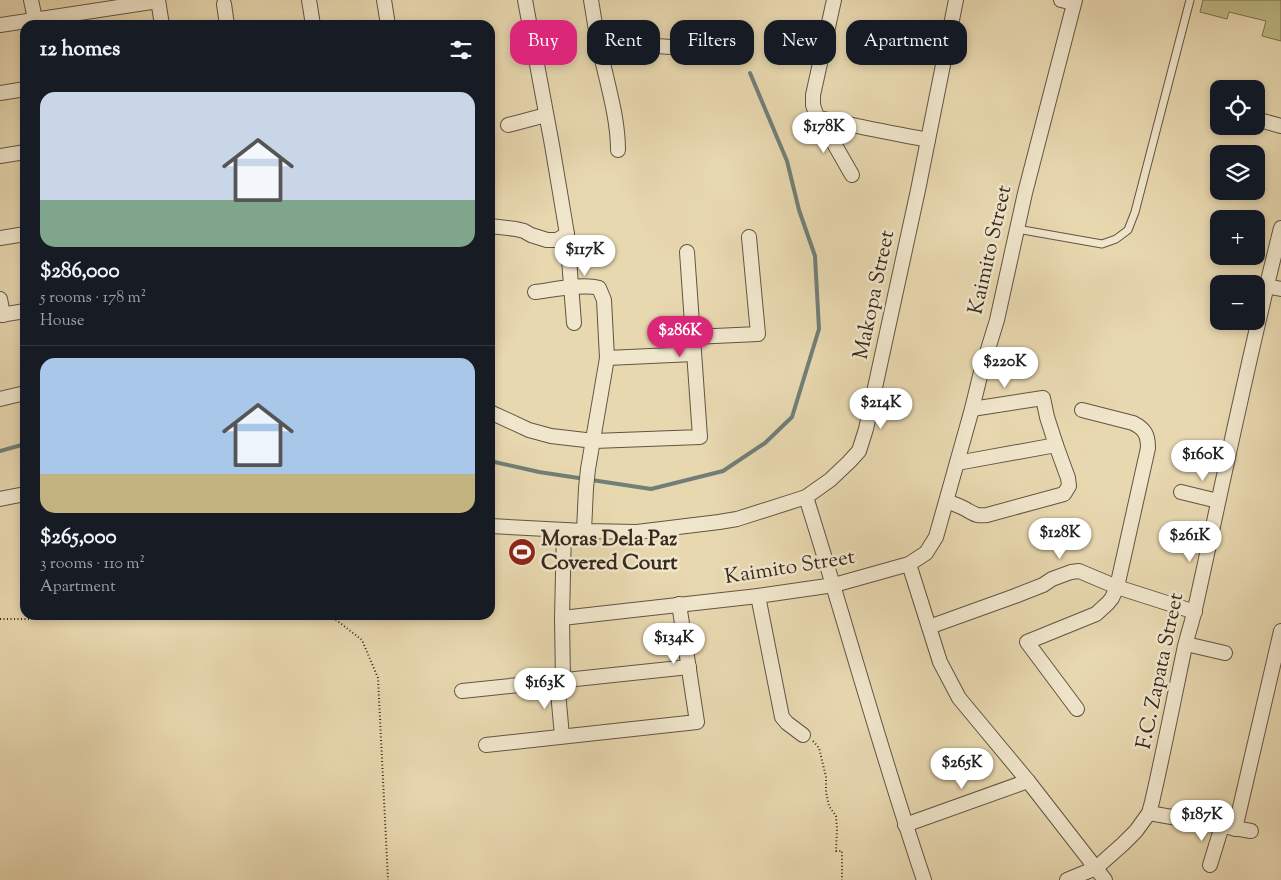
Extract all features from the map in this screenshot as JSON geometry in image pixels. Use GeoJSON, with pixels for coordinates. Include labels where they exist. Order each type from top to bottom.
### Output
{"type":"FeatureCollection","features":[{"type":"Feature","properties":{"kind":"street"},"geometry":{"type":"LineString","coordinates":[[31,0],[35,19]]}},
{"type":"Feature","properties":{"kind":"street"},"geometry":{"type":"LineString","coordinates":[[29,20],[158,0],[161,20]]}},
{"type":"Feature","properties":{"kind":"street"},"geometry":{"type":"LineString","coordinates":[[309,0],[312,20]]}},
{"type":"Feature","properties":{"kind":"street"},"geometry":{"type":"LineString","coordinates":[[384,0],[387,20]]}},
{"type":"Feature","properties":{"kind":"street"},"geometry":{"type":"LineString","coordinates":[[525,0],[567,234],[574,323]]}},
{"type":"Feature","properties":{"kind":"street"},"geometry":{"type":"LineString","coordinates":[[592,0],[595,20]]}},
{"type":"Feature","properties":{"kind":"street"},"geometry":{"type":"LineString","coordinates":[[834,0],[813,95],[816,117],[823,120],[928,140]]}},
{"type":"Feature","properties":{"kind":"street","name":"Makopa Street"},"geometry":{"type":"LineString","coordinates":[[495,526],[584,532],[637,532],[736,519],[806,497],[830,480],[849,462],[859,450],[863,441],[956,0]]}},
{"type":"Feature","properties":{"kind":"street","name":"Kaimito Street"},"geometry":{"type":"LineString","coordinates":[[562,618],[758,596],[834,585],[909,564],[926,553],[936,537],[997,320],[1070,1]]}},
{"type":"Feature","properties":{"kind":"street"},"geometry":{"type":"LineString","coordinates":[[224,4],[226,20]]}},
{"type":"Feature","properties":{"kind":"street"},"geometry":{"type":"LineString","coordinates":[[0,25],[20,22]]}},
{"type":"Feature","properties":{"kind":"street"},"geometry":{"type":"LineString","coordinates":[[603,65],[618,137],[618,150]]}},
{"type":"Feature","properties":{"kind":"street"},"geometry":{"type":"LineString","coordinates":[[0,92],[20,90]]}},
{"type":"Feature","properties":{"kind":"street"},"geometry":{"type":"LineString","coordinates":[[508,124],[516,124],[546,115]]}},
{"type":"Feature","properties":{"kind":"street"},"geometry":{"type":"LineString","coordinates":[[823,120],[832,140],[852,174]]}},
{"type":"Feature","properties":{"kind":"street"},"geometry":{"type":"LineString","coordinates":[[1265,122],[1281,126]]}},
{"type":"Feature","properties":{"kind":"street"},"geometry":{"type":"LineString","coordinates":[[0,156],[20,153]]}},
{"type":"Feature","properties":{"kind":"street"},"geometry":{"type":"LineString","coordinates":[[495,227],[524,231],[530,235],[547,240],[557,240],[567,234]]}},
{"type":"Feature","properties":{"kind":"street","name":"F.C. Zapata Street"},"geometry":{"type":"LineString","coordinates":[[1067,880],[1096,868],[1136,831],[1149,813],[1266,286],[1281,228]]}},
{"type":"Feature","properties":{"kind":"street"},"geometry":{"type":"LineString","coordinates":[[0,238],[20,235]]}},
{"type":"Feature","properties":{"kind":"street"},"geometry":{"type":"LineString","coordinates":[[693,337],[758,334],[750,238]]}},
{"type":"Feature","properties":{"kind":"street"},"geometry":{"type":"LineString","coordinates":[[495,414],[529,430],[551,436],[594,441],[700,437],[687,252]]}},
{"type":"Feature","properties":{"kind":"street"},"geometry":{"type":"LineString","coordinates":[[535,292],[593,286],[599,288],[604,300],[607,358],[588,469],[584,532]]}},
{"type":"Feature","properties":{"kind":"street"},"geometry":{"type":"LineString","coordinates":[[1266,286],[1281,289]]}},
{"type":"Feature","properties":{"kind":"street"},"geometry":{"type":"LineString","coordinates":[[0,299],[1,315],[20,312]]}},
{"type":"Feature","properties":{"kind":"street"},"geometry":{"type":"LineString","coordinates":[[607,358],[694,354]]}},
{"type":"Feature","properties":{"kind":"street"},"geometry":{"type":"LineString","coordinates":[[0,399],[20,394]]}},
{"type":"Feature","properties":{"kind":"street"},"geometry":{"type":"LineString","coordinates":[[946,501],[980,516],[1064,494],[1068,486],[1068,478],[1047,417],[1043,398],[972,409]]}},
{"type":"Feature","properties":{"kind":"street"},"geometry":{"type":"LineString","coordinates":[[1077,709],[1027,642],[1096,614],[1112,598],[1117,587],[1148,448],[1148,437],[1139,426],[1082,410]]}},
{"type":"Feature","properties":{"kind":"street"},"geometry":{"type":"LineString","coordinates":[[957,463],[1056,445]]}},
{"type":"Feature","properties":{"kind":"street"},"geometry":{"type":"LineString","coordinates":[[1181,492],[1218,501]]}},
{"type":"Feature","properties":{"kind":"street"},"geometry":{"type":"LineString","coordinates":[[0,499],[20,495]]}},
{"type":"Feature","properties":{"kind":"street"},"geometry":{"type":"LineString","coordinates":[[806,497],[924,880]]}},
{"type":"Feature","properties":{"kind":"street"},"geometry":{"type":"LineString","coordinates":[[562,736],[560,681],[564,530]]}},
{"type":"Feature","properties":{"kind":"street"},"geometry":{"type":"LineString","coordinates":[[909,564],[940,662],[959,698],[1028,781],[1105,880]]}},
{"type":"Feature","properties":{"kind":"street"},"geometry":{"type":"LineString","coordinates":[[929,627],[1015,596],[1071,572],[1079,572],[1117,587],[1194,612]]}},
{"type":"Feature","properties":{"kind":"street"},"geometry":{"type":"LineString","coordinates":[[758,596],[782,717],[803,735]]}},
{"type":"Feature","properties":{"kind":"street"},"geometry":{"type":"LineString","coordinates":[[486,745],[697,722],[679,604]]}},
{"type":"Feature","properties":{"kind":"street"},"geometry":{"type":"LineString","coordinates":[[1210,865],[1229,827],[1279,649],[1281,631]]}},
{"type":"Feature","properties":{"kind":"street"},"geometry":{"type":"LineString","coordinates":[[1186,644],[1225,653]]}},
{"type":"Feature","properties":{"kind":"street"},"geometry":{"type":"LineString","coordinates":[[462,691],[689,667]]}},
{"type":"Feature","properties":{"kind":"street"},"geometry":{"type":"LineString","coordinates":[[906,825],[1028,781]]}},
{"type":"Feature","properties":{"kind":"street"},"geometry":{"type":"LineString","coordinates":[[1149,813],[1250,831]]}},
{"type":"Feature","properties":{"kind":"lane"},"geometry":{"type":"LineString","coordinates":[[1017,229],[1102,244],[1116,239],[1128,230],[1135,212],[1190,0]]}},
{"type":"Feature","properties":{"kind":"path"},"geometry":{"type":"LineString","coordinates":[[0,619],[20,619]]}},
{"type":"Feature","properties":{"kind":"path"},"geometry":{"type":"LineString","coordinates":[[336,620],[362,640],[378,678],[388,880]]}},
{"type":"Feature","properties":{"kind":"path"},"geometry":{"type":"LineString","coordinates":[[803,735],[812,740],[818,748],[826,777],[826,792],[829,806],[836,816],[836,852],[842,852],[842,880]]}},
{"type":"Feature","properties":{"kind":"shaded area"},"geometry":{"type":"Polygon","coordinates":[[[1203,0],[1281,0],[1281,41],[1262,36],[1266,21],[1229,12],[1227,19],[1200,12],[1203,0]]]}},
{"type":"Feature","properties":{"kind":"waterway"},"geometry":{"type":"LineString","coordinates":[[495,462],[539,472],[651,489],[723,471],[765,443],[792,417],[819,329],[815,256],[799,210],[787,161],[750,73]]}},
{"type":"Feature","properties":{"kind":"waterway"},"geometry":{"type":"LineString","coordinates":[[0,451],[20,445]]}},
{"type":"Feature","properties":{"kind":"place","name":"Moras Dela Paz Covered Court"},"geometry":{"type":"Point","coordinates":[522,552]}}]}
